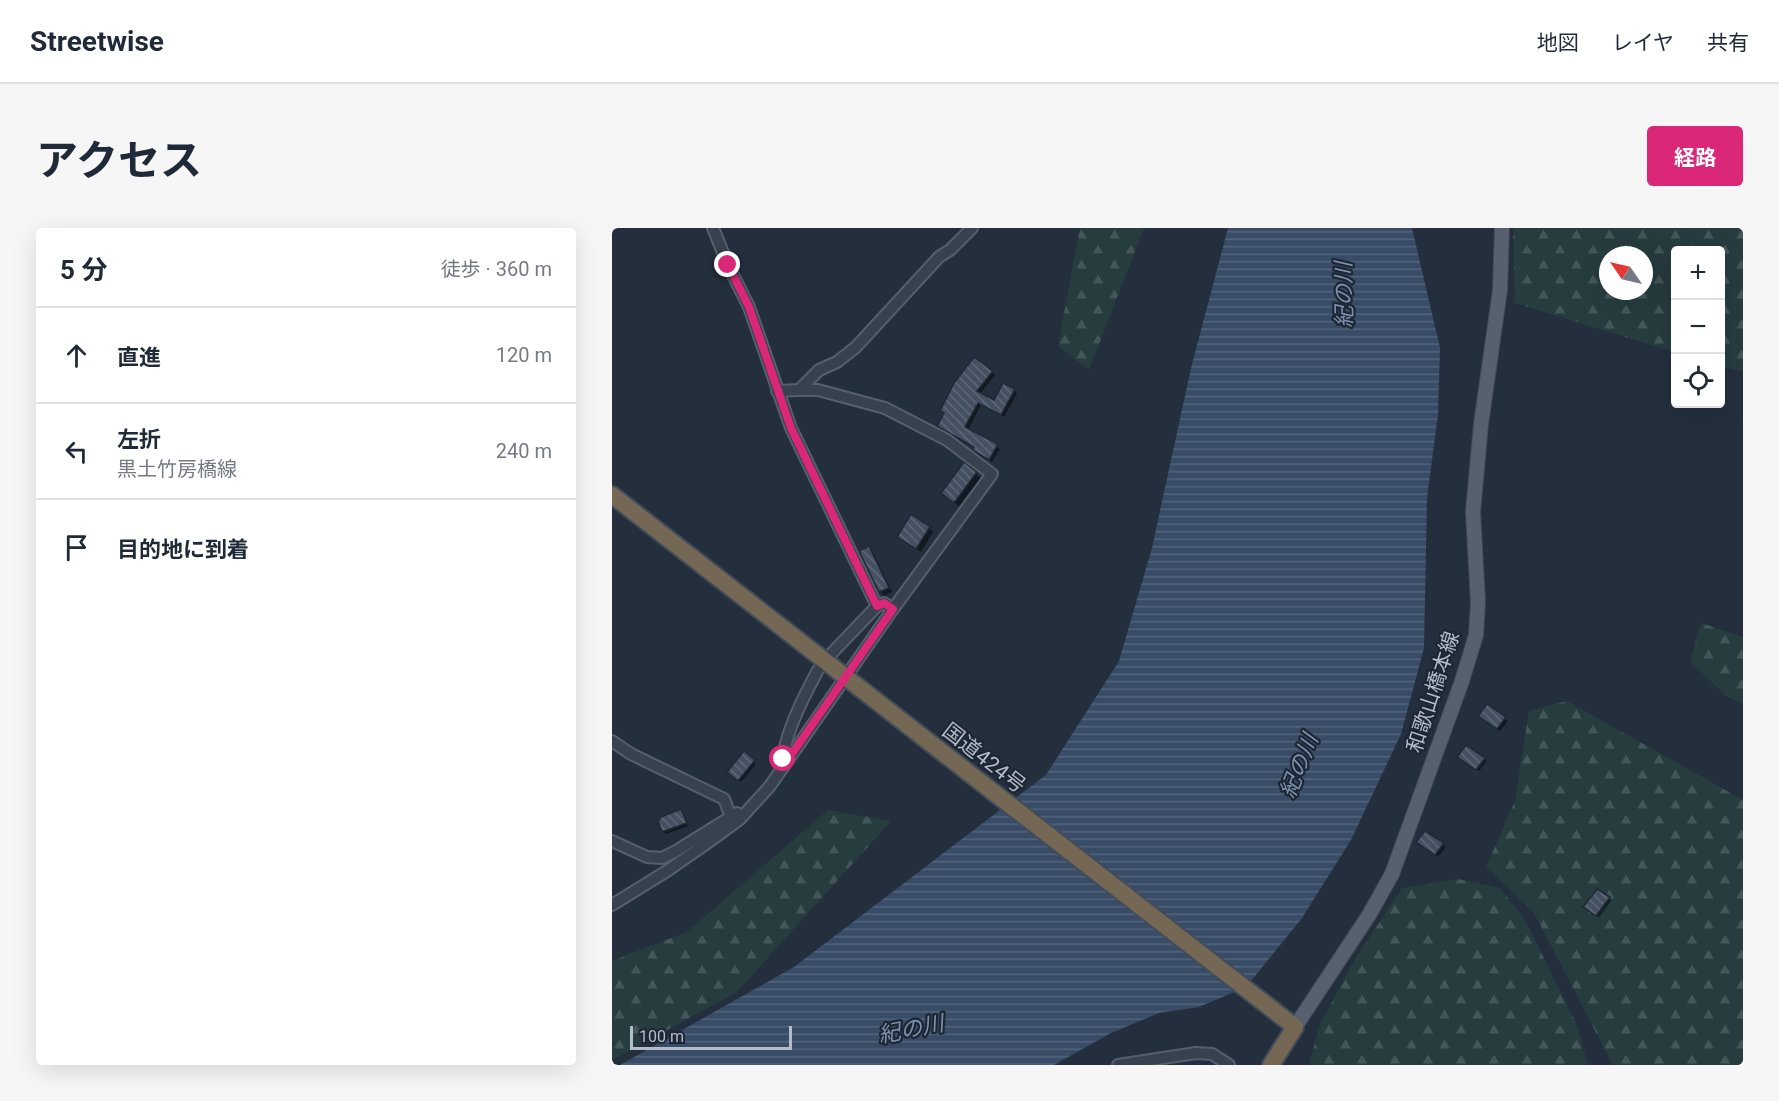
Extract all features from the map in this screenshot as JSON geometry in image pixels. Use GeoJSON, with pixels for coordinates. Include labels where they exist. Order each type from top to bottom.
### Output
{"type":"FeatureCollection","features":[{"type":"Feature","properties":{"kind":"highway","name":"国道424号"},"geometry":{"type":"LineString","coordinates":[[612,495],[1295,1027]]}},
{"type":"Feature","properties":{"kind":"highway"},"geometry":{"type":"LineString","coordinates":[[1271,1065],[1295,1027]]}},
{"type":"Feature","properties":{"kind":"main road","name":"和歌山橋本線"},"geometry":{"type":"LineString","coordinates":[[1295,1027],[1369,915],[1392,874],[1462,681],[1476,635],[1478,602],[1473,512],[1480,434],[1500,290],[1502,228]]}},
{"type":"Feature","properties":{"kind":"street"},"geometry":{"type":"LineString","coordinates":[[713,228],[749,307],[791,428],[877,606]]}},
{"type":"Feature","properties":{"kind":"street"},"geometry":{"type":"LineString","coordinates":[[799,390],[819,370],[837,362],[856,347],[939,257],[950,250],[972,228]]}},
{"type":"Feature","properties":{"kind":"street"},"geometry":{"type":"LineString","coordinates":[[612,905],[667,871],[740,819],[770,786],[893,609],[992,474],[947,440],[885,408],[818,390],[777,391]]}},
{"type":"Feature","properties":{"kind":"street"},"geometry":{"type":"LineString","coordinates":[[832,654],[877,606],[884,603],[893,609]]}},
{"type":"Feature","properties":{"kind":"street"},"geometry":{"type":"LineString","coordinates":[[784,765],[783,759],[791,726],[818,670]]}},
{"type":"Feature","properties":{"kind":"street"},"geometry":{"type":"LineString","coordinates":[[612,741],[631,754],[724,799],[731,817]]}},
{"type":"Feature","properties":{"kind":"street"},"geometry":{"type":"LineString","coordinates":[[612,842],[646,857],[662,858],[753,804]]}},
{"type":"Feature","properties":{"kind":"street"},"geometry":{"type":"LineString","coordinates":[[1118,1065],[1196,1053],[1212,1054],[1230,1065]]}},
{"type":"Feature","properties":{"kind":"green space"},"geometry":{"type":"Polygon","coordinates":[[[1080,228],[1144,228],[1089,370],[1058,346],[1080,228]]]}},
{"type":"Feature","properties":{"kind":"green space"},"geometry":{"type":"Polygon","coordinates":[[[1513,228],[1743,228],[1743,372],[1725,367],[1725,246],[1671,246],[1671,351],[1515,303],[1513,228]]]}},
{"type":"Feature","properties":{"kind":"green space"},"geometry":{"type":"Polygon","coordinates":[[[1701,623],[1743,637],[1743,704],[1726,696],[1690,661],[1701,623]]]}},
{"type":"Feature","properties":{"kind":"green space"},"geometry":{"type":"Polygon","coordinates":[[[1567,701],[1743,800],[1743,1065],[1613,1065],[1533,911],[1486,867],[1515,801],[1529,711],[1567,701]]]}},
{"type":"Feature","properties":{"kind":"green space"},"geometry":{"type":"Polygon","coordinates":[[[828,810],[891,821],[737,992],[612,1060],[612,961],[687,932],[828,810]]]}},
{"type":"Feature","properties":{"kind":"green space"},"geometry":{"type":"Polygon","coordinates":[[[1458,879],[1500,888],[1525,920],[1576,1023],[1588,1065],[1309,1065],[1319,1027],[1352,964],[1402,888],[1458,879]]]}},
{"type":"Feature","properties":{"kind":"water","name":"紀の川"},"geometry":{"type":"Polygon","coordinates":[[[1228,228],[1412,228],[1440,348],[1438,414],[1427,498],[1424,648],[1401,734],[1351,840],[1302,918],[1246,987],[1199,1007],[1159,1013],[1111,1033],[1054,1065],[620,1065],[794,967],[1046,775],[1119,661],[1152,548],[1191,368],[1228,228]]]}},
{"type":"Feature","properties":{"kind":"building"},"geometry":{"type":"Polygon","coordinates":[[[974,357],[993,371],[977,391],[994,400],[1003,383],[1015,389],[1001,415],[978,403],[965,427],[998,444],[989,460],[972,450],[974,447],[937,426],[944,413],[940,411],[954,383],[974,357]]]}},
{"type":"Feature","properties":{"kind":"building"},"geometry":{"type":"Polygon","coordinates":[[[964,462],[977,472],[954,503],[941,493],[964,462]]]}},
{"type":"Feature","properties":{"kind":"building"},"geometry":{"type":"Polygon","coordinates":[[[911,514],[930,527],[916,549],[897,537],[911,514]]]}},
{"type":"Feature","properties":{"kind":"building"},"geometry":{"type":"Polygon","coordinates":[[[869,546],[889,588],[879,592],[859,551],[869,546]]]}},
{"type":"Feature","properties":{"kind":"building"},"geometry":{"type":"Polygon","coordinates":[[[1487,704],[1506,717],[1497,729],[1478,716],[1487,704]]]}},
{"type":"Feature","properties":{"kind":"building"},"geometry":{"type":"Polygon","coordinates":[[[1466,745],[1485,758],[1476,770],[1457,757],[1466,745]]]}},
{"type":"Feature","properties":{"kind":"building"},"geometry":{"type":"Polygon","coordinates":[[[744,751],[755,760],[738,781],[727,772],[744,751]]]}},
{"type":"Feature","properties":{"kind":"building"},"geometry":{"type":"Polygon","coordinates":[[[681,809],[687,823],[662,832],[658,821],[661,817],[681,809]]]}},
{"type":"Feature","properties":{"kind":"building"},"geometry":{"type":"Polygon","coordinates":[[[1425,831],[1444,843],[1435,855],[1416,842],[1425,831]]]}},
{"type":"Feature","properties":{"kind":"building"},"geometry":{"type":"Polygon","coordinates":[[[1597,889],[1610,897],[1596,916],[1583,907],[1597,889]]]}},
{"type":"Feature","properties":{"kind":"route"},"geometry":{"type":"LineString","coordinates":[[728,265],[749,307],[791,428],[861,574],[877,606],[884,603],[893,609],[784,765],[783,759]]}}]}
